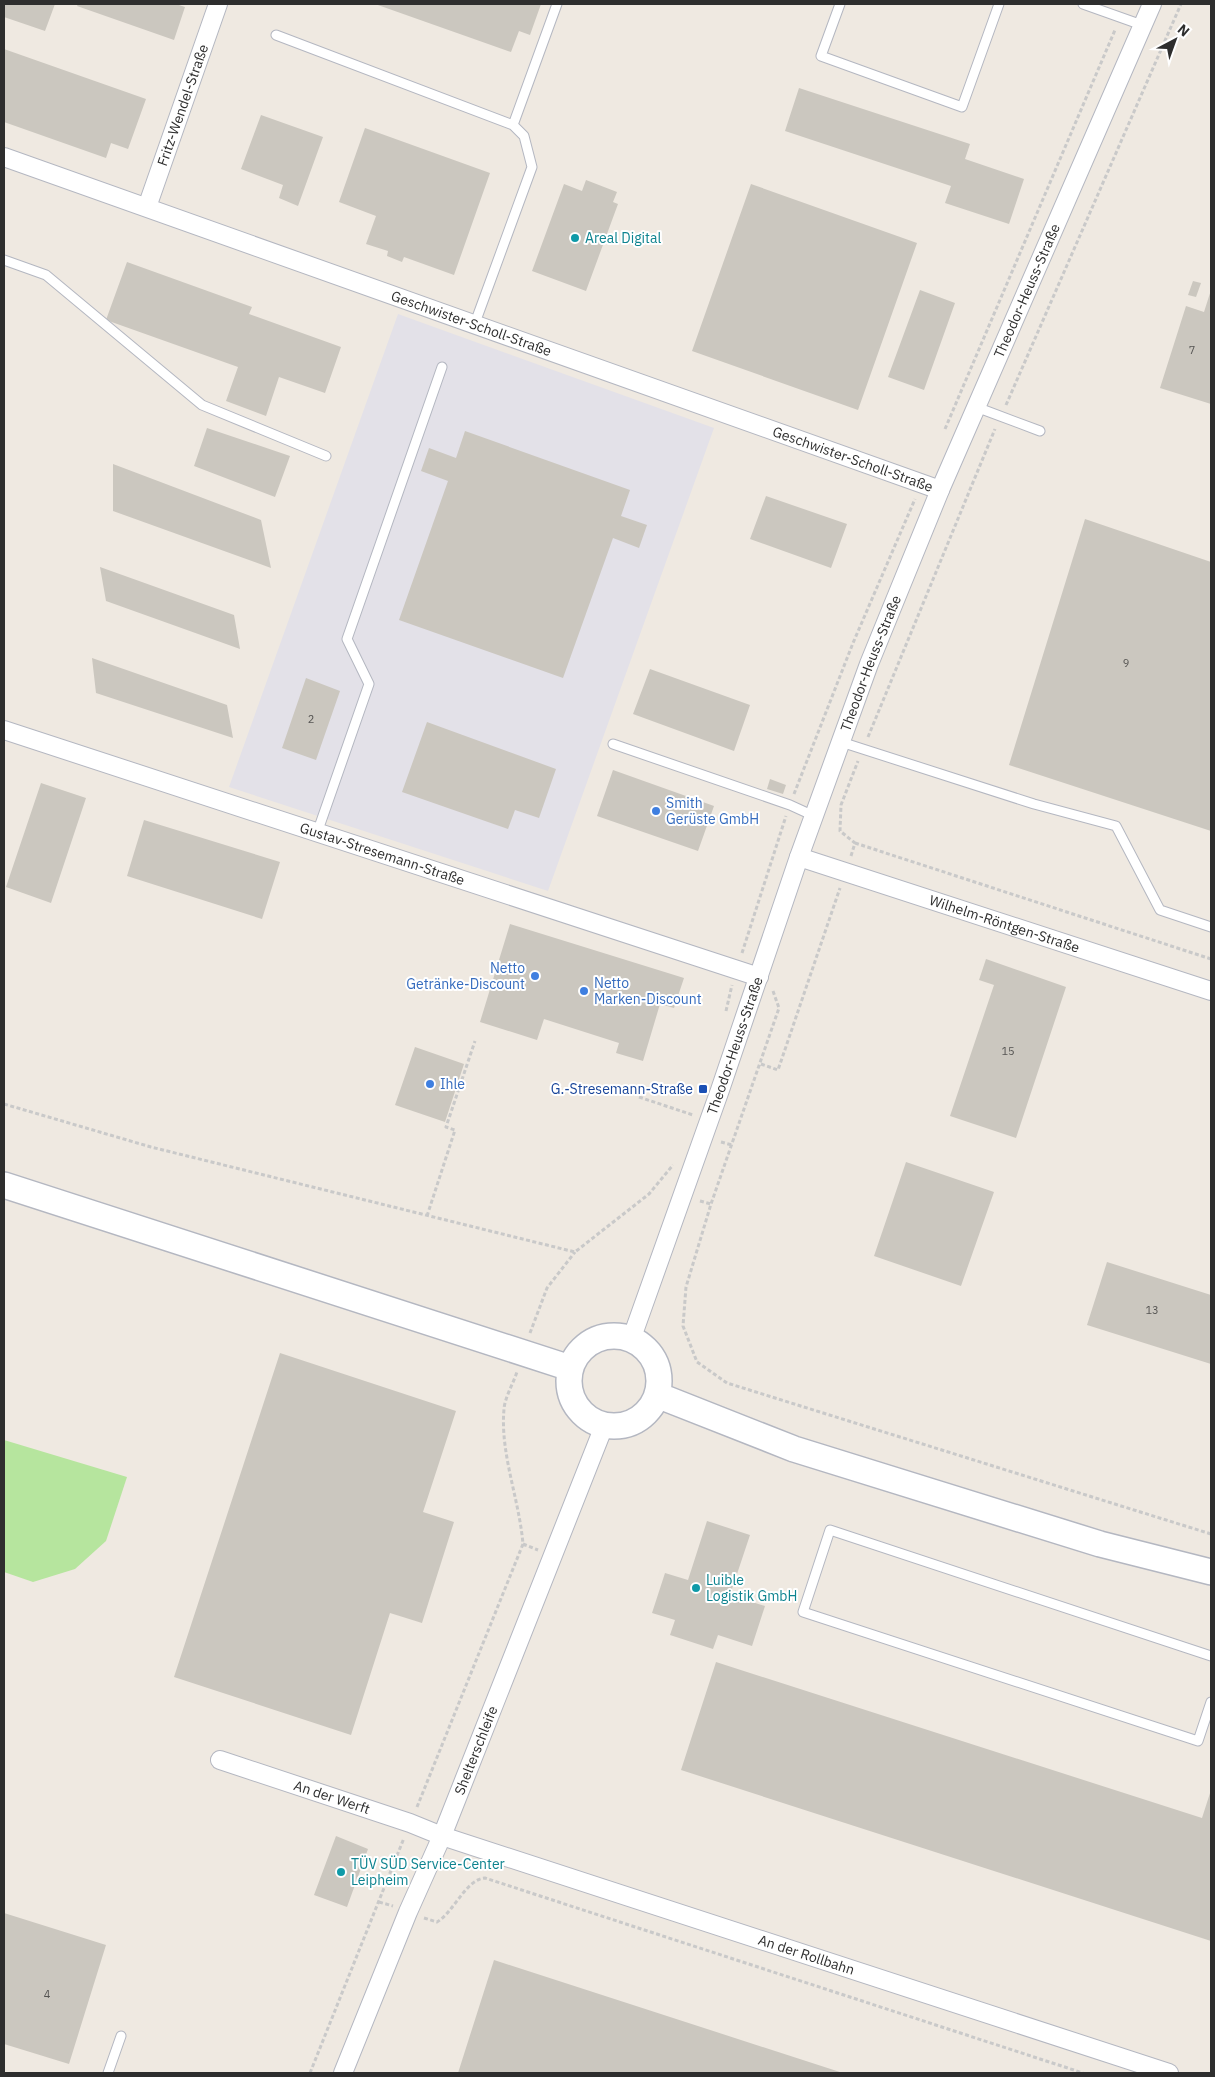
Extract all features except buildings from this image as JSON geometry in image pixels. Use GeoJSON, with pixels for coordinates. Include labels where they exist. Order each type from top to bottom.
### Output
{"type":"FeatureCollection","features":[{"type":"Feature","properties":{"kind":"main road"},"geometry":{"type":"LineString","coordinates":[[4,1185],[570,1368]]}},
{"type":"Feature","properties":{"kind":"main road"},"geometry":{"type":"LineString","coordinates":[[616,1336],[631,1340],[645,1349],[655,1362],[659,1378],[657,1395],[649,1410],[636,1421],[621,1426],[604,1426],[587,1418],[574,1404],[568,1386],[570,1368],[577,1354],[588,1344],[601,1338],[616,1336]]}},
{"type":"Feature","properties":{"kind":"main road"},"geometry":{"type":"LineString","coordinates":[[657,1395],[794,1449],[1100,1544],[1211,1572]]}},
{"type":"Feature","properties":{"kind":"street","name":"Fritz-Wendel-Straße"},"geometry":{"type":"LineString","coordinates":[[147,207],[218,4]]}},
{"type":"Feature","properties":{"kind":"street","name":"Theodor-Heuss-Straße"},"geometry":{"type":"LineString","coordinates":[[631,1340],[759,977],[799,857],[869,664],[940,490],[1152,4]]}},
{"type":"Feature","properties":{"kind":"street","name":"Geschwister-Scholl-Straße"},"geometry":{"type":"LineString","coordinates":[[4,157],[940,490]]}},
{"type":"Feature","properties":{"kind":"street","name":"Gustav-Stresemann-Straße"},"geometry":{"type":"LineString","coordinates":[[4,730],[759,977]]}},
{"type":"Feature","properties":{"kind":"street","name":"Wilhelm-Röntgen-Straße"},"geometry":{"type":"LineString","coordinates":[[799,857],[1211,991]]}},
{"type":"Feature","properties":{"kind":"street","name":"Shelterschleife"},"geometry":{"type":"LineString","coordinates":[[344,2073],[408,1912],[442,1836],[604,1426]]}},
{"type":"Feature","properties":{"kind":"street","name":"An der Werft"},"geometry":{"type":"LineString","coordinates":[[220,1760],[410,1823],[442,1836]]}},
{"type":"Feature","properties":{"kind":"street","name":"An der Rollbahn"},"geometry":{"type":"LineString","coordinates":[[442,1836],[1169,2073]]}},
{"type":"Feature","properties":{"kind":"lane"},"geometry":{"type":"LineString","coordinates":[[514,125],[557,4]]}},
{"type":"Feature","properties":{"kind":"lane"},"geometry":{"type":"LineString","coordinates":[[840,4],[821,56],[962,107],[999,4]]}},
{"type":"Feature","properties":{"kind":"lane"},"geometry":{"type":"LineString","coordinates":[[1083,4],[1142,25]]}},
{"type":"Feature","properties":{"kind":"lane"},"geometry":{"type":"LineString","coordinates":[[276,35],[514,125],[524,136],[532,167],[475,323]]}},
{"type":"Feature","properties":{"kind":"lane"},"geometry":{"type":"LineString","coordinates":[[4,260],[46,275],[202,406],[326,456]]}},
{"type":"Feature","properties":{"kind":"lane"},"geometry":{"type":"LineString","coordinates":[[317,833],[369,684],[348,639],[442,367]]}},
{"type":"Feature","properties":{"kind":"lane"},"geometry":{"type":"LineString","coordinates":[[976,407],[1040,431]]}},
{"type":"Feature","properties":{"kind":"lane"},"geometry":{"type":"LineString","coordinates":[[841,742],[1034,804],[1116,826],[1160,910],[1211,927]]}},
{"type":"Feature","properties":{"kind":"lane"},"geometry":{"type":"LineString","coordinates":[[612,744],[790,805],[814,816]]}},
{"type":"Feature","properties":{"kind":"lane"},"geometry":{"type":"LineString","coordinates":[[1211,1656],[830,1530],[803,1612],[1198,1741],[1211,1702]]}},
{"type":"Feature","properties":{"kind":"lane"},"geometry":{"type":"LineString","coordinates":[[108,2073],[121,2036]]}},
{"type":"Feature","properties":{"kind":"path"},"geometry":{"type":"LineString","coordinates":[[1181,4],[1000,417],[863,749],[841,805],[840,831],[856,843],[1211,959]]}},
{"type":"Feature","properties":{"kind":"path"},"geometry":{"type":"LineString","coordinates":[[761,1064],[778,1070],[856,843]]}},
{"type":"Feature","properties":{"kind":"path"},"geometry":{"type":"LineString","coordinates":[[759,977],[771,986],[780,1008],[711,1204],[686,1287],[683,1326],[697,1362],[727,1383],[1211,1534]]}},
{"type":"Feature","properties":{"kind":"path"},"geometry":{"type":"LineString","coordinates":[[427,1216],[455,1130],[446,1127],[475,1041]]}},
{"type":"Feature","properties":{"kind":"path"},"geometry":{"type":"LineString","coordinates":[[639,1097],[695,1115]]}},
{"type":"Feature","properties":{"kind":"path"},"geometry":{"type":"LineString","coordinates":[[4,1104],[151,1147],[575,1252]]}},
{"type":"Feature","properties":{"kind":"path"},"geometry":{"type":"LineString","coordinates":[[703,1137],[732,1145]]}},
{"type":"Feature","properties":{"kind":"path"},"geometry":{"type":"LineString","coordinates":[[530,1333],[547,1288],[575,1252],[649,1194],[676,1159]]}},
{"type":"Feature","properties":{"kind":"path"},"geometry":{"type":"LineString","coordinates":[[310,2073],[522,1544],[520,1514],[506,1453],[504,1408],[518,1370]]}},
{"type":"Feature","properties":{"kind":"path"},"geometry":{"type":"LineString","coordinates":[[379,1902],[436,1922],[445,1917],[473,1882],[485,1878],[1083,2073]]}},
{"type":"Feature","properties":{"kind":"shaded area"},"geometry":{"type":"Polygon","coordinates":[[[398,314],[714,428],[548,891],[229,787],[398,314]]]}},
{"type":"Feature","properties":{"kind":"green space"},"geometry":{"type":"Polygon","coordinates":[[[4,1440],[127,1477],[106,1541],[75,1569],[33,1582],[4,1572],[4,1440]]]}},
{"type":"Feature","properties":{"kind":"place","name":"Areal Digital"},"geometry":{"type":"Point","coordinates":[575,238]}},
{"type":"Feature","properties":{"kind":"place","name":"Smith Gerüste GmbH"},"geometry":{"type":"Point","coordinates":[656,811]}},
{"type":"Feature","properties":{"kind":"place","name":"Netto Getränke-Discount"},"geometry":{"type":"Point","coordinates":[535,976]}},
{"type":"Feature","properties":{"kind":"place","name":"Netto Marken-Discount"},"geometry":{"type":"Point","coordinates":[584,991]}},
{"type":"Feature","properties":{"kind":"place","name":"Ihle"},"geometry":{"type":"Point","coordinates":[430,1084]}},
{"type":"Feature","properties":{"kind":"place","name":"G.-Stresemann-Straße"},"geometry":{"type":"Point","coordinates":[703,1089]}},
{"type":"Feature","properties":{"kind":"place","name":"Luible Logistik GmbH"},"geometry":{"type":"Point","coordinates":[696,1588]}},
{"type":"Feature","properties":{"kind":"place","name":"TÜV SÜD Service-Center Leipheim"},"geometry":{"type":"Point","coordinates":[341,1872]}}]}
